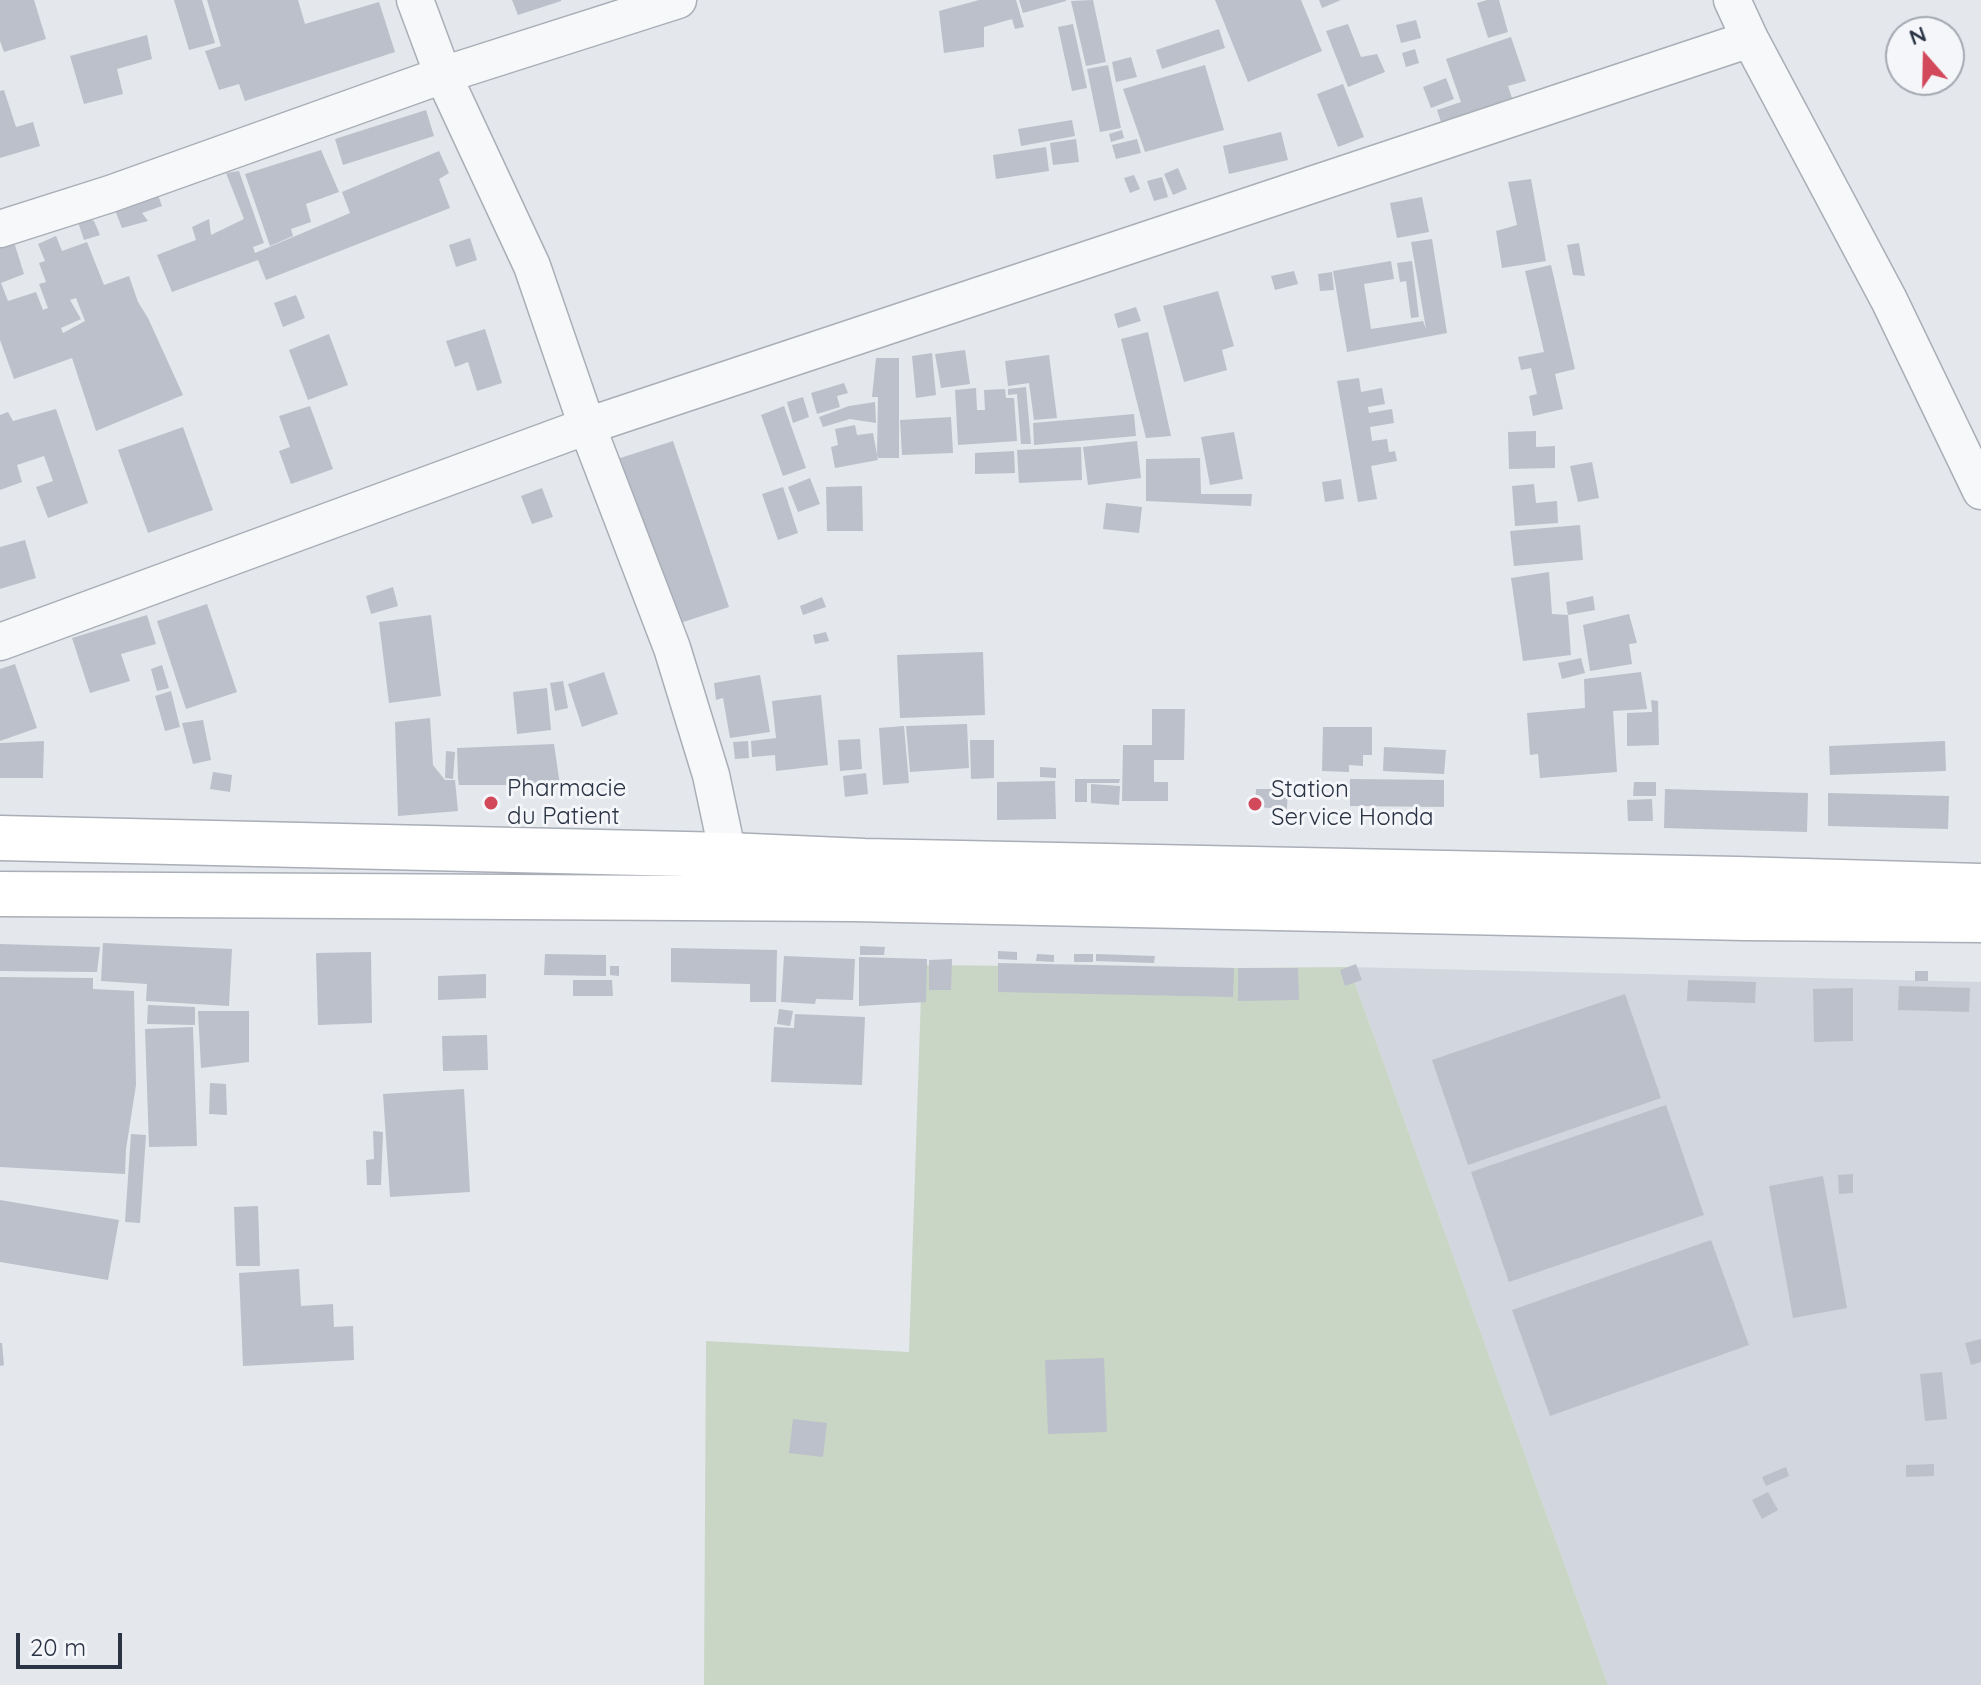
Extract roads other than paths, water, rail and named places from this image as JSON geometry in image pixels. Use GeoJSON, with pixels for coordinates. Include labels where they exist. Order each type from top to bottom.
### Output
{"type":"FeatureCollection","features":[{"type":"Feature","properties":{"kind":"main road"},"geometry":{"type":"LineString","coordinates":[[0,838],[1981,886]]}},
{"type":"Feature","properties":{"kind":"main road"},"geometry":{"type":"LineString","coordinates":[[0,894],[853,899],[1981,920]]}},
{"type":"Feature","properties":{"kind":"street"},"geometry":{"type":"LineString","coordinates":[[415,0],[443,75],[532,266],[587,426],[672,648],[711,775],[728,855]]}},
{"type":"Feature","properties":{"kind":"street"},"geometry":{"type":"LineString","coordinates":[[0,229],[110,194],[443,75],[678,0]]}},
{"type":"Feature","properties":{"kind":"street"},"geometry":{"type":"LineString","coordinates":[[1732,0],[1889,300],[1981,491]]}},
{"type":"Feature","properties":{"kind":"street"},"geometry":{"type":"LineString","coordinates":[[0,642],[587,426],[1750,39]]}},
{"type":"Feature","properties":{"kind":"place","name":"Pharmacie du Patient"},"geometry":{"type":"Point","coordinates":[491,803]}},
{"type":"Feature","properties":{"kind":"place","name":"Station Service Honda"},"geometry":{"type":"Point","coordinates":[1255,804]}}]}
